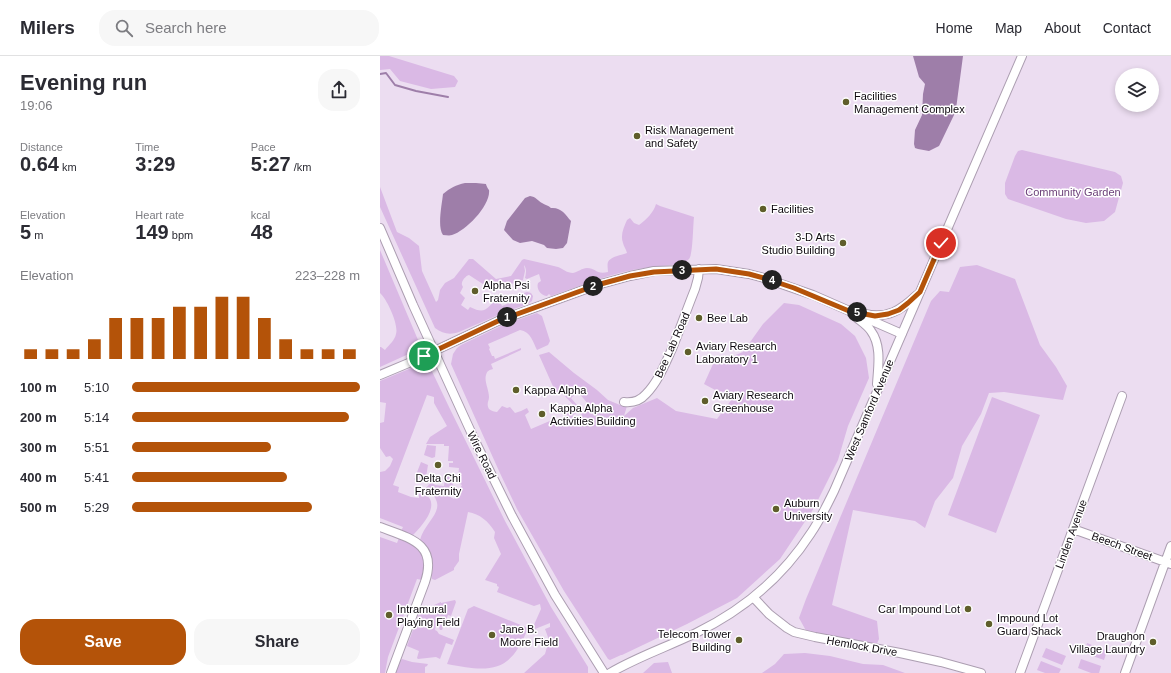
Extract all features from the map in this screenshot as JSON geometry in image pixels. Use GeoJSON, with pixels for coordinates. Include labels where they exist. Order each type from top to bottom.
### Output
{"type":"FeatureCollection","features":[{"type":"Feature","properties":{"kind":"street","name":"West Samford Avenue"},"geometry":{"type":"LineString","coordinates":[[610,673],[655,650],[694,634],[722,620],[754,598],[799,551],[818,521],[834,491],[1022,56]]}},
{"type":"Feature","properties":{"kind":"street","name":"Wire Road"},"geometry":{"type":"LineString","coordinates":[[380,228],[476,444],[512,516],[555,595],[604,673]]}},
{"type":"Feature","properties":{"kind":"street","name":"Bee Lab Road"},"geometry":{"type":"LineString","coordinates":[[624,402],[630,403],[638,401],[646,395],[654,384],[664,366],[695,289],[699,269]]}},
{"type":"Feature","properties":{"kind":"street"},"geometry":{"type":"LineString","coordinates":[[380,375],[498,321],[597,285],[630,276],[654,272],[716,269],[764,278],[801,290],[902,334]]}},
{"type":"Feature","properties":{"kind":"street"},"geometry":{"type":"LineString","coordinates":[[849,311],[875,316],[888,314],[899,310],[920,292]]}},
{"type":"Feature","properties":{"kind":"street"},"geometry":{"type":"LineString","coordinates":[[849,311],[872,331],[877,342],[879,359],[876,392]]}},
{"type":"Feature","properties":{"kind":"street","name":"Linden Avenue"},"geometry":{"type":"LineString","coordinates":[[1020,673],[1122,396]]}},
{"type":"Feature","properties":{"kind":"street"},"geometry":{"type":"LineString","coordinates":[[380,527],[408,537],[417,542],[425,552],[429,564],[428,574],[391,673]]}},
{"type":"Feature","properties":{"kind":"street","name":"Beech Street"},"geometry":{"type":"LineString","coordinates":[[1073,529],[1168,563]]}},
{"type":"Feature","properties":{"kind":"street"},"geometry":{"type":"LineString","coordinates":[[1125,673],[1168,563],[1171,546]]}},
{"type":"Feature","properties":{"kind":"street","name":"Hemlock Drive"},"geometry":{"type":"LineString","coordinates":[[754,598],[769,614],[794,632],[900,653],[981,673]]}},
{"type":"Feature","properties":{"kind":"green space"},"geometry":{"type":"Polygon","coordinates":[[[380,56],[389,56],[454,76],[458,81],[455,87],[431,89],[400,81],[390,69],[380,70],[380,56]]]}},
{"type":"Feature","properties":{"kind":"green space","name":"Community Garden"},"geometry":{"type":"Polygon","coordinates":[[[1022,150],[1115,172],[1121,176],[1123,183],[1115,212],[1104,221],[1086,223],[1066,219],[1008,199],[1005,194],[1005,183],[1015,156],[1018,151],[1022,150]]]}},
{"type":"Feature","properties":{"kind":"green space"},"geometry":{"type":"Polygon","coordinates":[[[380,187],[397,232],[409,238],[419,246],[422,271],[436,302],[438,300],[440,290],[445,283],[454,278],[469,259],[473,259],[496,279],[511,276],[524,259],[558,267],[571,273],[587,268],[601,273],[608,272],[609,260],[627,253],[622,237],[627,220],[630,218],[634,223],[639,225],[649,216],[656,204],[694,217],[691,252],[689,259],[681,263],[632,270],[551,296],[549,294],[547,296],[543,295],[538,290],[538,283],[541,281],[539,274],[527,279],[525,278],[526,270],[524,265],[525,271],[523,280],[492,290],[469,275],[463,281],[463,287],[460,293],[465,298],[461,305],[468,310],[470,307],[480,310],[486,309],[497,298],[502,306],[525,297],[524,293],[527,292],[531,293],[533,296],[532,301],[459,332],[441,332],[435,328],[380,207],[380,187]]]}},
{"type":"Feature","properties":{"kind":"green space"},"geometry":{"type":"Polygon","coordinates":[[[380,250],[421,347],[418,347],[417,350],[380,367],[380,347],[385,350],[392,342],[396,334],[396,325],[392,312],[380,293],[380,250]]]}},
{"type":"Feature","properties":{"kind":"green space"},"geometry":{"type":"Polygon","coordinates":[[[977,265],[1015,279],[1040,345],[1056,367],[1067,386],[1063,400],[1004,392],[989,393],[981,414],[962,446],[953,478],[935,501],[925,528],[915,521],[853,510],[832,605],[877,621],[879,639],[875,648],[809,636],[799,618],[931,301],[940,291],[949,292],[960,267],[977,265]]]}},
{"type":"Feature","properties":{"kind":"green space"},"geometry":{"type":"Polygon","coordinates":[[[784,303],[799,305],[841,324],[855,336],[866,358],[869,378],[848,426],[838,460],[814,508],[780,559],[737,598],[687,624],[610,660],[564,591],[517,509],[451,364],[453,354],[461,345],[503,325],[537,313],[542,316],[550,341],[548,345],[537,350],[529,335],[520,330],[488,344],[492,356],[494,356],[495,359],[521,348],[521,350],[491,364],[493,369],[489,370],[486,374],[489,397],[488,406],[489,409],[494,412],[497,412],[502,406],[507,408],[510,407],[515,413],[527,408],[529,412],[525,415],[531,429],[552,420],[555,421],[565,417],[562,408],[569,404],[578,412],[573,415],[572,419],[575,423],[579,423],[583,419],[581,413],[560,391],[556,393],[539,355],[549,352],[608,400],[627,406],[624,416],[633,408],[657,398],[676,411],[717,419],[732,399],[704,384],[713,364],[743,352],[763,324],[784,303]],[[578,392],[571,398],[582,411],[589,405],[578,392]]]}},
{"type":"Feature","properties":{"kind":"green space"},"geometry":{"type":"Polygon","coordinates":[[[428,363],[505,521],[551,607],[588,667],[588,673],[524,673],[545,654],[549,640],[545,629],[550,627],[550,623],[535,629],[533,627],[541,609],[540,604],[534,606],[497,592],[499,587],[497,584],[485,580],[501,554],[494,538],[495,532],[487,521],[480,516],[468,512],[459,554],[459,561],[454,570],[435,580],[432,579],[433,566],[431,555],[420,540],[423,532],[435,514],[437,502],[426,488],[433,480],[435,485],[444,486],[445,477],[458,477],[459,468],[449,467],[449,463],[453,463],[453,461],[448,461],[449,446],[444,446],[444,444],[426,444],[430,437],[447,426],[434,403],[434,397],[427,395],[393,485],[399,487],[398,492],[411,497],[419,498],[419,492],[427,495],[431,504],[429,514],[423,524],[412,536],[401,531],[403,527],[380,518],[380,472],[385,471],[390,466],[393,459],[390,456],[386,457],[380,448],[380,423],[384,422],[386,403],[380,402],[380,381],[421,364],[427,365],[428,363]],[[455,481],[447,495],[454,499],[462,485],[455,481]]]}},
{"type":"Feature","properties":{"kind":"green space"},"geometry":{"type":"Polygon","coordinates":[[[992,397],[1040,415],[996,533],[948,515],[992,397]]]}},
{"type":"Feature","properties":{"kind":"green space"},"geometry":{"type":"Polygon","coordinates":[[[427,445],[436,446],[435,457],[432,458],[424,455],[427,445]]]}},
{"type":"Feature","properties":{"kind":"green space"},"geometry":{"type":"Polygon","coordinates":[[[421,462],[428,465],[426,477],[421,476],[414,480],[421,462]]]}},
{"type":"Feature","properties":{"kind":"green space","name":"Intramural Playing Field"},"geometry":{"type":"Polygon","coordinates":[[[380,537],[397,543],[399,538],[412,544],[420,551],[425,564],[422,580],[417,579],[388,657],[385,673],[380,673],[380,537]]]}},
{"type":"Feature","properties":{"kind":"green space"},"geometry":{"type":"Polygon","coordinates":[[[455,600],[456,602],[451,616],[448,615],[442,630],[440,630],[438,624],[436,625],[435,630],[439,634],[454,640],[452,645],[446,643],[440,659],[436,657],[418,659],[419,651],[407,646],[420,611],[441,602],[455,600]]]}},
{"type":"Feature","properties":{"kind":"green space","name":"Jane B. Moore Field"},"geometry":{"type":"Polygon","coordinates":[[[474,606],[528,628],[521,643],[514,653],[507,661],[498,666],[476,668],[447,664],[468,609],[474,606]]]}},
{"type":"Feature","properties":{"kind":"green space"},"geometry":{"type":"Polygon","coordinates":[[[1087,643],[1107,651],[1104,660],[1084,653],[1087,643]]]}},
{"type":"Feature","properties":{"kind":"green space"},"geometry":{"type":"Polygon","coordinates":[[[1046,648],[1066,656],[1062,665],[1042,657],[1046,648]]]}},
{"type":"Feature","properties":{"kind":"green space"},"geometry":{"type":"Polygon","coordinates":[[[805,653],[830,656],[863,664],[883,665],[905,673],[762,673],[775,664],[784,654],[805,653]]]}},
{"type":"Feature","properties":{"kind":"green space"},"geometry":{"type":"Polygon","coordinates":[[[402,659],[428,664],[425,667],[425,673],[395,673],[399,662],[402,659]]]}},
{"type":"Feature","properties":{"kind":"green space"},"geometry":{"type":"Polygon","coordinates":[[[1081,659],[1101,666],[1099,673],[1091,673],[1078,668],[1081,659]]]}},
{"type":"Feature","properties":{"kind":"green space"},"geometry":{"type":"Polygon","coordinates":[[[1041,661],[1061,669],[1059,673],[1045,673],[1037,670],[1041,661]]]}},
{"type":"Feature","properties":{"kind":"green space"},"geometry":{"type":"Polygon","coordinates":[[[668,662],[672,673],[643,673],[654,663],[668,662]]]}},
{"type":"Feature","properties":{"kind":"shaded area"},"geometry":{"type":"Polygon","coordinates":[[[913,56],[963,56],[954,115],[939,146],[929,151],[915,148],[914,144],[915,130],[922,115],[925,84],[919,77],[913,56]]]}},
{"type":"Feature","properties":{"kind":"shaded area"},"geometry":{"type":"Polygon","coordinates":[[[465,183],[486,184],[489,190],[489,196],[482,210],[470,223],[458,233],[443,235],[440,227],[440,221],[443,194],[453,187],[465,183]]]}},
{"type":"Feature","properties":{"kind":"shaded area"},"geometry":{"type":"Polygon","coordinates":[[[530,196],[551,208],[560,210],[571,221],[567,243],[563,248],[547,248],[544,245],[532,241],[520,243],[513,240],[504,230],[507,221],[525,198],[530,196]]]}},
{"type":"Feature","properties":{"kind":"waterway"},"geometry":{"type":"LineString","coordinates":[[380,74],[386,73],[395,85],[416,91],[448,97]]}},
{"type":"Feature","properties":{"kind":"place","name":"Facilities Management Complex"},"geometry":{"type":"Point","coordinates":[846,102]}},
{"type":"Feature","properties":{"kind":"place","name":"Risk Management and Safety"},"geometry":{"type":"Point","coordinates":[637,136]}},
{"type":"Feature","properties":{"kind":"place","name":"Facilities"},"geometry":{"type":"Point","coordinates":[763,209]}},
{"type":"Feature","properties":{"kind":"place","name":"3-D Arts Studio Building"},"geometry":{"type":"Point","coordinates":[843,243]}},
{"type":"Feature","properties":{"kind":"place","name":"Alpha Psi Fraternity"},"geometry":{"type":"Point","coordinates":[475,291]}},
{"type":"Feature","properties":{"kind":"place","name":"Bee Lab"},"geometry":{"type":"Point","coordinates":[699,318]}},
{"type":"Feature","properties":{"kind":"place","name":"Aviary Research Laboratory 1"},"geometry":{"type":"Point","coordinates":[688,352]}},
{"type":"Feature","properties":{"kind":"place","name":"Kappa Alpha"},"geometry":{"type":"Point","coordinates":[516,390]}},
{"type":"Feature","properties":{"kind":"place","name":"Aviary Research Greenhouse"},"geometry":{"type":"Point","coordinates":[705,401]}},
{"type":"Feature","properties":{"kind":"place","name":"Kappa Alpha Activities Building"},"geometry":{"type":"Point","coordinates":[542,414]}},
{"type":"Feature","properties":{"kind":"place","name":"Delta Chi Fraternity"},"geometry":{"type":"Point","coordinates":[438,465]}},
{"type":"Feature","properties":{"kind":"place","name":"Auburn University"},"geometry":{"type":"Point","coordinates":[776,509]}},
{"type":"Feature","properties":{"kind":"place","name":"Car Impound Lot"},"geometry":{"type":"Point","coordinates":[968,609]}},
{"type":"Feature","properties":{"kind":"place","name":"Intramural Playing Field"},"geometry":{"type":"Point","coordinates":[389,615]}},
{"type":"Feature","properties":{"kind":"place","name":"Impound Lot Guard Shack"},"geometry":{"type":"Point","coordinates":[989,624]}},
{"type":"Feature","properties":{"kind":"place","name":"Jane B. Moore Field"},"geometry":{"type":"Point","coordinates":[492,635]}},
{"type":"Feature","properties":{"kind":"place","name":"Telecom Tower Building"},"geometry":{"type":"Point","coordinates":[739,640]}},
{"type":"Feature","properties":{"kind":"place","name":"Draughon Village Laundry"},"geometry":{"type":"Point","coordinates":[1153,642]}},
{"type":"Feature","properties":{"kind":"route"},"geometry":{"type":"LineString","coordinates":[[424,356],[498,321],[597,285],[630,276],[654,272],[716,269],[749,274],[779,282],[849,311],[875,316],[888,314],[899,310],[920,292],[941,243]]}}]}
